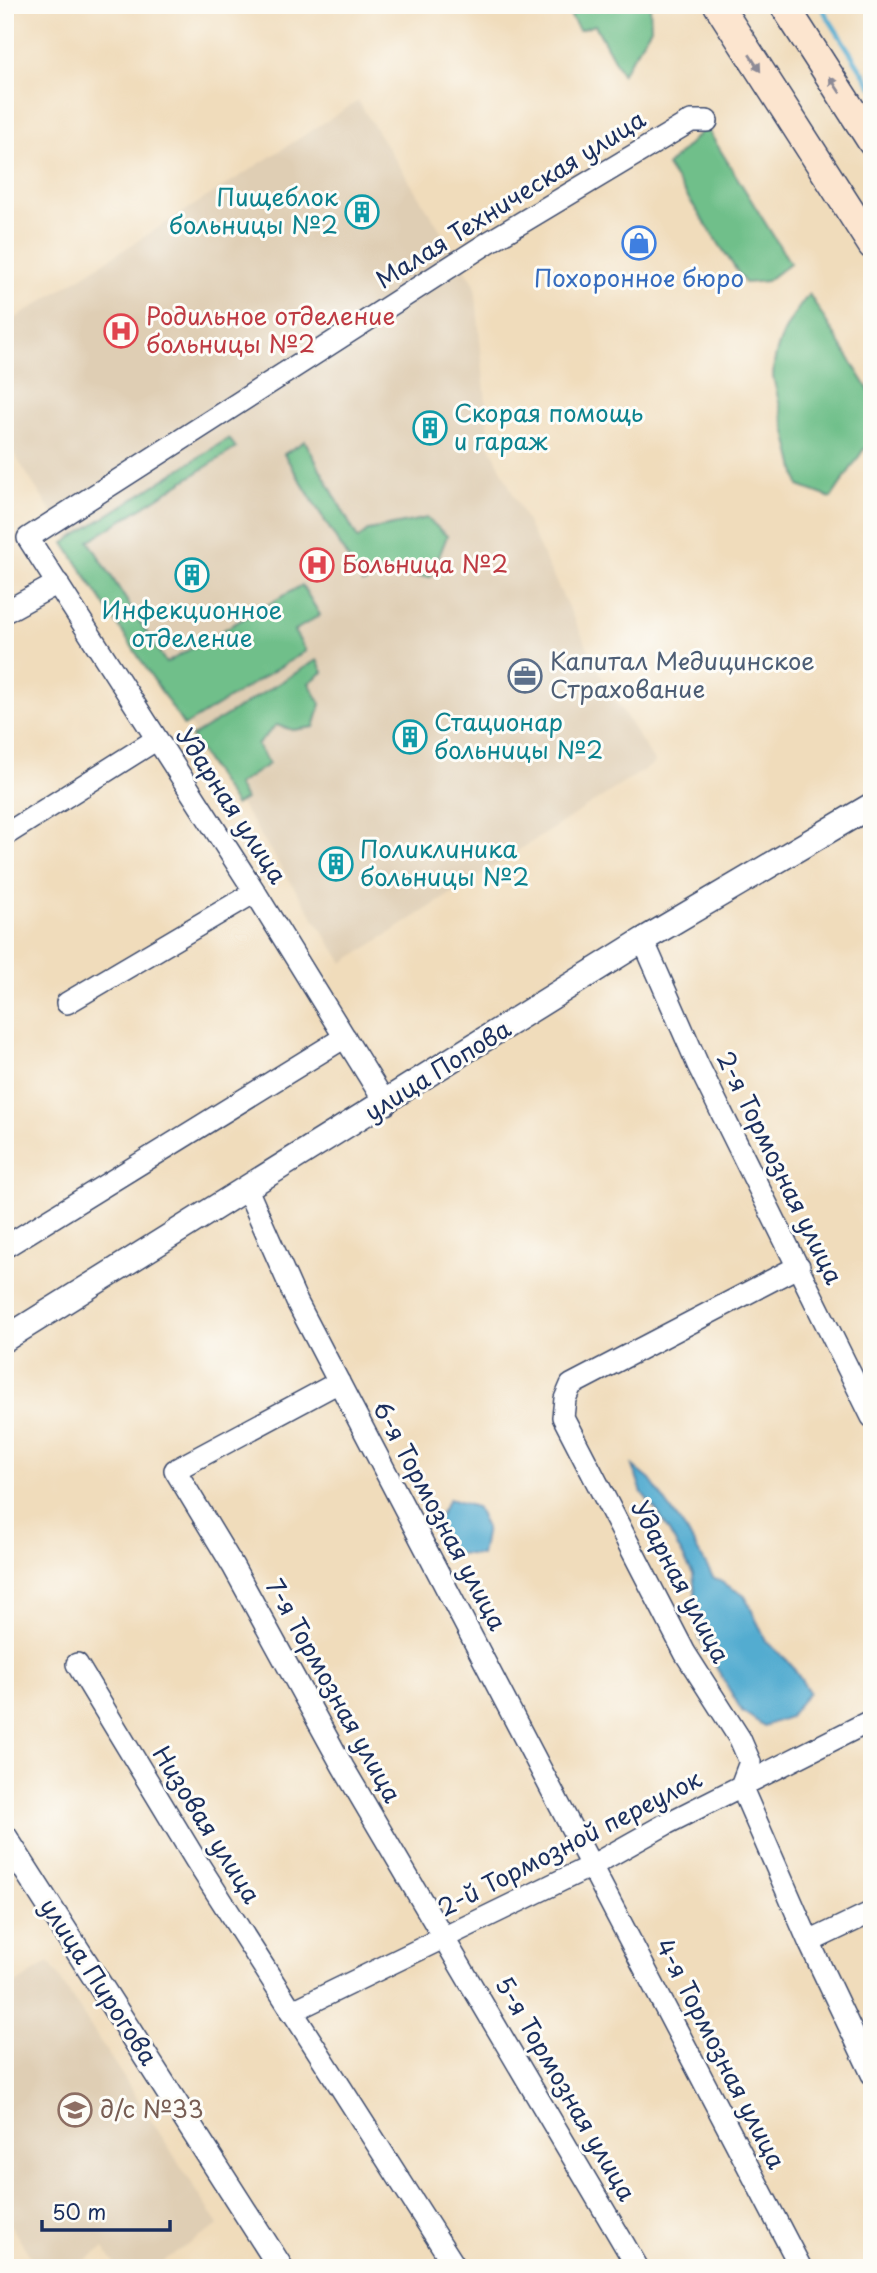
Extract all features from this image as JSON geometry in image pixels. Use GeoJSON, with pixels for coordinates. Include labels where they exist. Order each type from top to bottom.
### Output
{"type":"FeatureCollection","features":[{"type":"Feature","properties":{"kind":"main road"},"geometry":{"type":"LineString","coordinates":[[718,5],[872,245]]}},
{"type":"Feature","properties":{"kind":"main road"},"geometry":{"type":"LineString","coordinates":[[784,5],[872,142]]}},
{"type":"Feature","properties":{"kind":"street","name":"Малая Техническая улица"},"geometry":{"type":"LineString","coordinates":[[28,538],[500,235],[691,121],[707,121]]}},
{"type":"Feature","properties":{"kind":"street","name":"Ударная улица"},"geometry":{"type":"LineString","coordinates":[[28,538],[255,892],[386,1104]]}},
{"type":"Feature","properties":{"kind":"street"},"geometry":{"type":"LineString","coordinates":[[5,612],[58,583]]}},
{"type":"Feature","properties":{"kind":"street"},"geometry":{"type":"LineString","coordinates":[[5,835],[157,739]]}},
{"type":"Feature","properties":{"kind":"street","name":"улица Попова"},"geometry":{"type":"LineString","coordinates":[[5,1339],[386,1104],[643,940],[872,805]]}},
{"type":"Feature","properties":{"kind":"street"},"geometry":{"type":"LineString","coordinates":[[67,1003],[255,892]]}},
{"type":"Feature","properties":{"kind":"street","name":"2-я Тормозная улица"},"geometry":{"type":"LineString","coordinates":[[643,940],[698,1065],[872,1416]]}},
{"type":"Feature","properties":{"kind":"street"},"geometry":{"type":"LineString","coordinates":[[5,1247],[345,1037]]}},
{"type":"Feature","properties":{"kind":"street","name":"6-я Тормозная улица"},"geometry":{"type":"LineString","coordinates":[[247,1189],[296,1302],[593,1865]]}},
{"type":"Feature","properties":{"kind":"street","name":"Ударная улица"},"geometry":{"type":"LineString","coordinates":[[741,1786],[750,1762],[740,1739],[685,1653],[570,1430],[564,1417],[565,1399],[571,1385],[799,1266]]}},
{"type":"Feature","properties":{"kind":"street","name":"7-я Тормозная улица"},"geometry":{"type":"LineString","coordinates":[[339,1382],[175,1470],[233,1566],[343,1767],[446,1938]]}},
{"type":"Feature","properties":{"kind":"street","name":"Низовая улица"},"geometry":{"type":"LineString","coordinates":[[77,1664],[292,2012]]}},
{"type":"Feature","properties":{"kind":"street","name":"2-й Тормозной переулок"},"geometry":{"type":"LineString","coordinates":[[292,2012],[593,1865],[872,1720]]}},
{"type":"Feature","properties":{"kind":"street"},"geometry":{"type":"LineString","coordinates":[[741,1786],[809,1942],[872,2074]]}},
{"type":"Feature","properties":{"kind":"street","name":"улица Пирогова"},"geometry":{"type":"LineString","coordinates":[[5,1837],[281,2268]]}},
{"type":"Feature","properties":{"kind":"street","name":"4-я Тормозная улица"},"geometry":{"type":"LineString","coordinates":[[593,1865],[802,2268]]}},
{"type":"Feature","properties":{"kind":"street"},"geometry":{"type":"LineString","coordinates":[[809,1942],[872,1912]]}},
{"type":"Feature","properties":{"kind":"street","name":"5-я Тормозная улица"},"geometry":{"type":"LineString","coordinates":[[446,1938],[638,2268]]}},
{"type":"Feature","properties":{"kind":"street"},"geometry":{"type":"LineString","coordinates":[[292,2012],[456,2268]]}},
{"type":"Feature","properties":{"kind":"shaded area","name":"Больница №2"},"geometry":{"type":"Polygon","coordinates":[[[358,101],[475,284],[490,446],[605,683],[655,763],[343,963],[5,440],[5,325],[358,101]]]}},
{"type":"Feature","properties":{"kind":"shaded area","name":"д/с №33"},"geometry":{"type":"Polygon","coordinates":[[[49,1962],[219,2225],[153,2268],[117,2268],[104,2248],[73,2268],[38,2268],[5,2217],[5,1991],[49,1962]]]}},
{"type":"Feature","properties":{"kind":"green space"},"geometry":{"type":"Polygon","coordinates":[[[564,5],[650,5],[651,28],[622,74],[595,25],[579,30],[564,5]]]}},
{"type":"Feature","properties":{"kind":"green space"},"geometry":{"type":"Polygon","coordinates":[[[706,127],[790,263],[767,281],[745,283],[667,166],[706,127]]]}},
{"type":"Feature","properties":{"kind":"green space"},"geometry":{"type":"Polygon","coordinates":[[[809,294],[872,395],[872,448],[864,449],[831,498],[799,486],[773,377],[779,343],[809,294]]]}},
{"type":"Feature","properties":{"kind":"green space"},"geometry":{"type":"Polygon","coordinates":[[[229,438],[236,448],[89,541],[166,663],[302,585],[320,615],[294,631],[306,651],[184,726],[64,543],[229,438]]]}},
{"type":"Feature","properties":{"kind":"green space"},"geometry":{"type":"Polygon","coordinates":[[[305,441],[358,539],[369,530],[427,518],[447,536],[431,577],[381,576],[363,583],[284,454],[305,441]]]}},
{"type":"Feature","properties":{"kind":"green space"},"geometry":{"type":"Polygon","coordinates":[[[317,660],[323,672],[309,683],[321,704],[314,727],[293,730],[276,725],[257,745],[269,764],[237,785],[245,799],[235,805],[191,737],[317,660]]]}},
{"type":"Feature","properties":{"kind":"water"},"geometry":{"type":"Polygon","coordinates":[[[633,1466],[650,1480],[689,1535],[713,1577],[745,1596],[766,1641],[790,1663],[809,1692],[789,1717],[764,1726],[742,1711],[700,1640],[693,1574],[659,1514],[642,1493],[633,1466]]]}},
{"type":"Feature","properties":{"kind":"water"},"geometry":{"type":"Polygon","coordinates":[[[449,1499],[476,1507],[486,1528],[481,1555],[453,1553],[436,1522],[449,1499]]]}},
{"type":"Feature","properties":{"kind":"waterway"},"geometry":{"type":"LineString","coordinates":[[820,5],[872,87]]}},
{"type":"Feature","properties":{"kind":"place","name":"Пищеблок больницы №2"},"geometry":{"type":"Point","coordinates":[362,212]}},
{"type":"Feature","properties":{"kind":"place","name":"Похоронное бюро"},"geometry":{"type":"Point","coordinates":[639,243]}},
{"type":"Feature","properties":{"kind":"place","name":"Родильное отделение больницы №2"},"geometry":{"type":"Point","coordinates":[121,331]}},
{"type":"Feature","properties":{"kind":"place","name":"Скорая помощь и гараж"},"geometry":{"type":"Point","coordinates":[430,428]}},
{"type":"Feature","properties":{"kind":"place","name":"Больница №2"},"geometry":{"type":"Point","coordinates":[317,565]}},
{"type":"Feature","properties":{"kind":"place","name":"Инфекционное отделение"},"geometry":{"type":"Point","coordinates":[192,575]}},
{"type":"Feature","properties":{"kind":"place","name":"Капитал Медицинское Страхование"},"geometry":{"type":"Point","coordinates":[525,676]}},
{"type":"Feature","properties":{"kind":"place","name":"Стационар больницы №2"},"geometry":{"type":"Point","coordinates":[410,737]}},
{"type":"Feature","properties":{"kind":"place","name":"Поликлиника больницы №2"},"geometry":{"type":"Point","coordinates":[336,864]}},
{"type":"Feature","properties":{"kind":"place","name":"д/с №33"},"geometry":{"type":"Point","coordinates":[75,2110]}}]}
